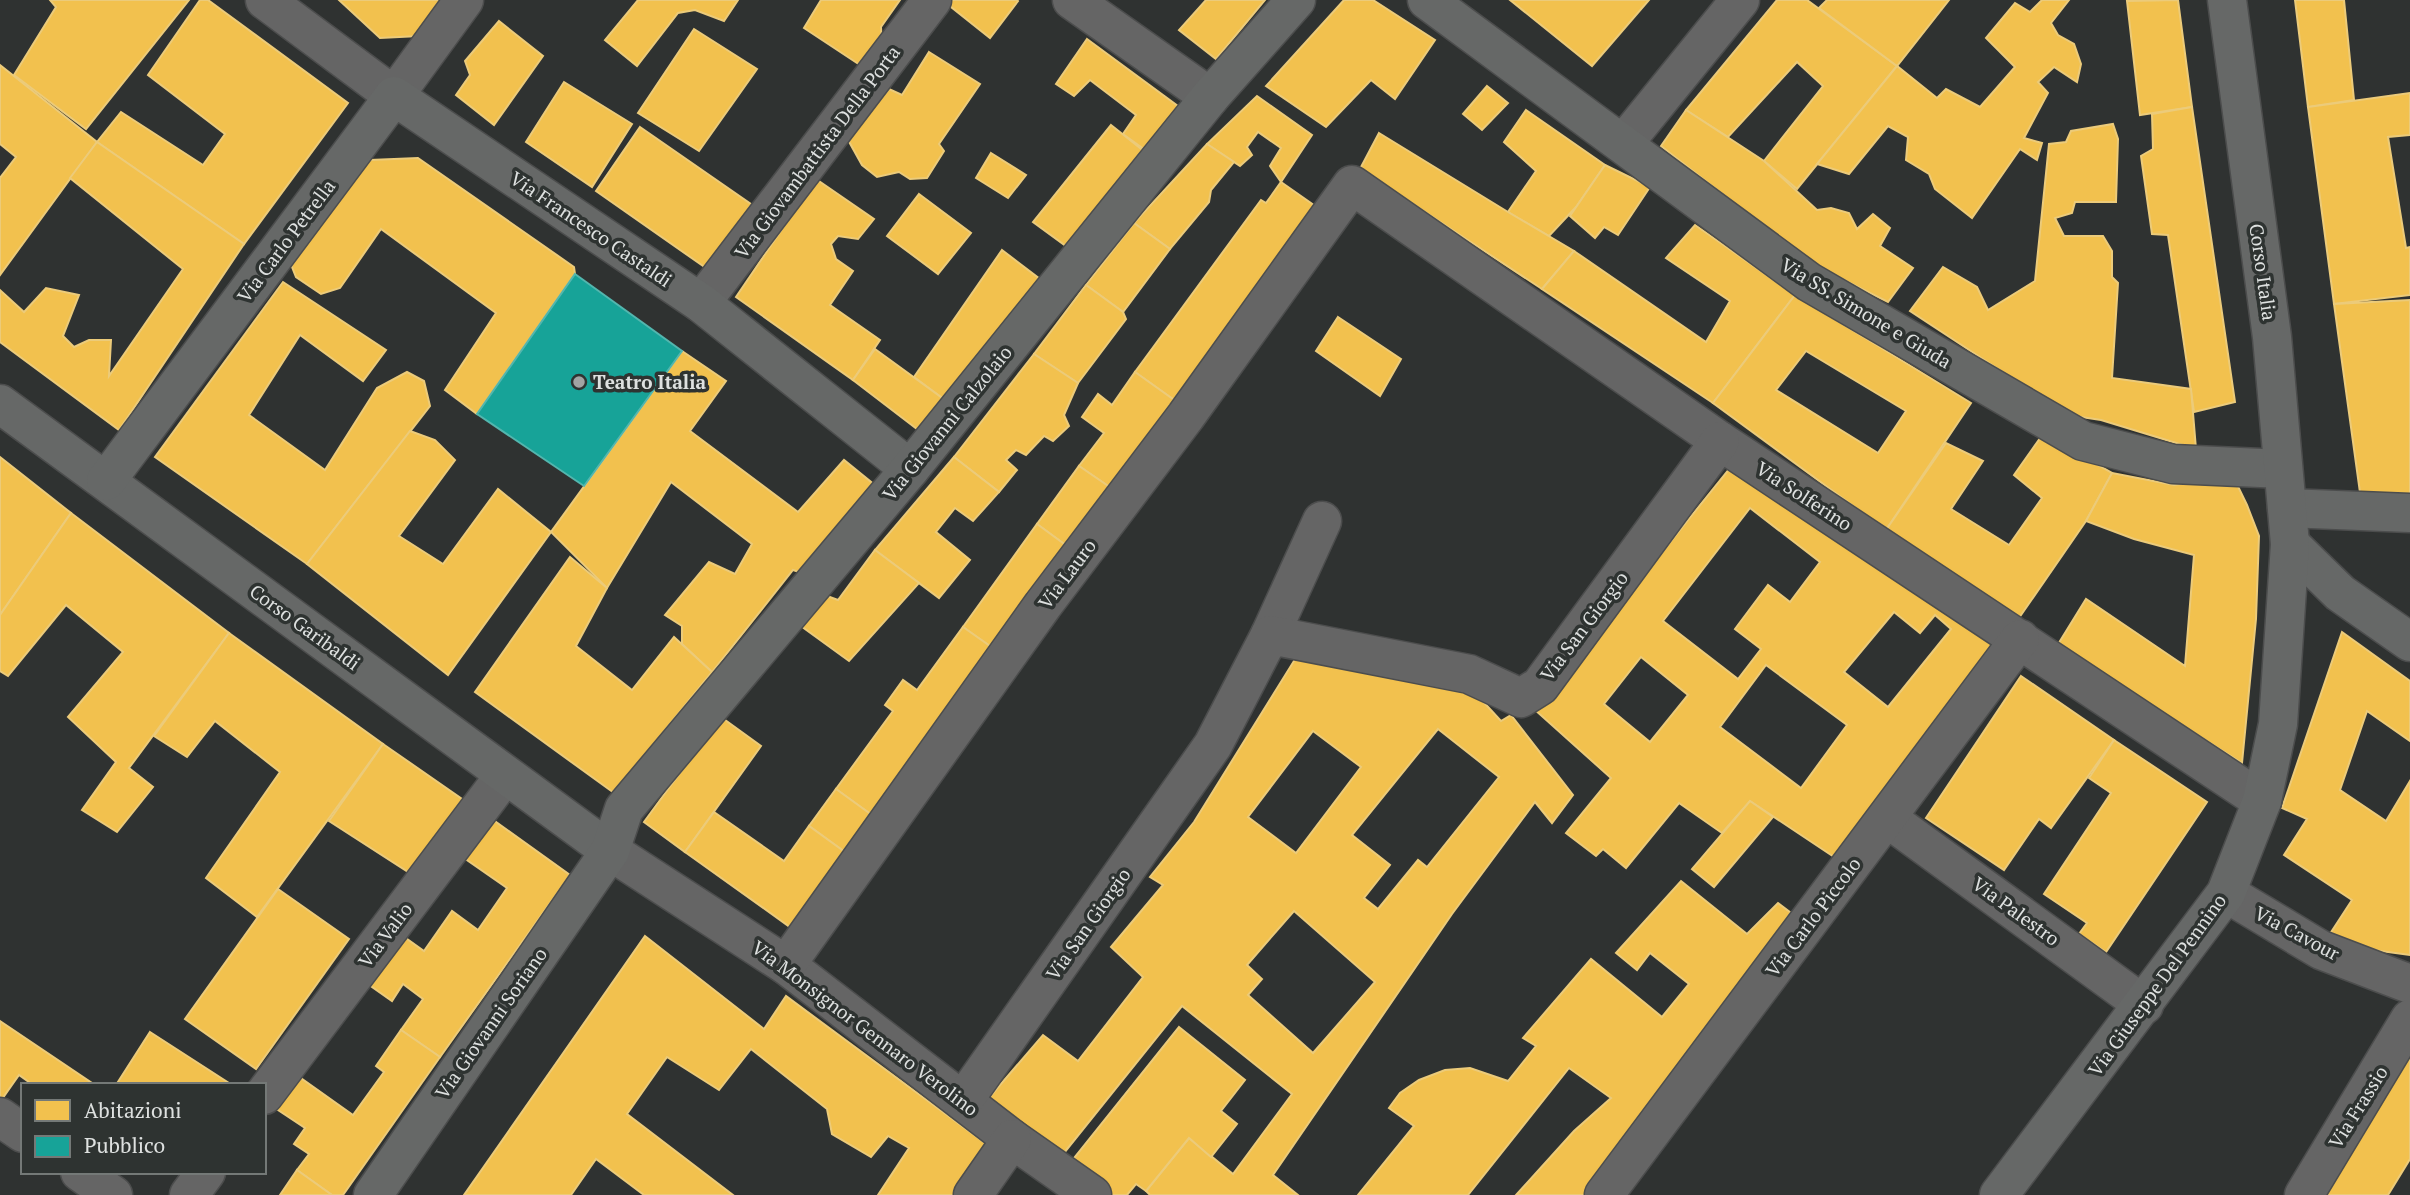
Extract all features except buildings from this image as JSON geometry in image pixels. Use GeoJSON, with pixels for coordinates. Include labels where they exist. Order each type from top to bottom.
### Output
{"type":"FeatureCollection","features":[{"type":"Feature","properties":{"kind":"main road","name":"Via Giovanni Calzolaio"},"geometry":{"type":"LineString","coordinates":[[610,851],[624,808],[910,469],[1210,97],[1296,0]]}},
{"type":"Feature","properties":{"kind":"main road","name":"Via SS. Simone e Giuda"},"geometry":{"type":"LineString","coordinates":[[1427,0],[1809,282],[2083,441],[2173,464],[2284,469]]}},
{"type":"Feature","properties":{"kind":"main road","name":"Corso Italia"},"geometry":{"type":"LineString","coordinates":[[2227,0],[2272,337],[2289,526]]}},
{"type":"Feature","properties":{"kind":"main road","name":"Via Francesco Castaldi"},"geometry":{"type":"LineString","coordinates":[[394,96],[702,303],[910,469]]}},
{"type":"Feature","properties":{"kind":"main road","name":"Via Carlo Petrella"},"geometry":{"type":"LineString","coordinates":[[106,481],[394,96]]}},
{"type":"Feature","properties":{"kind":"main road","name":"Corso Garibaldi"},"geometry":{"type":"LineString","coordinates":[[0,404],[610,851]]}},
{"type":"Feature","properties":{"kind":"main road"},"geometry":{"type":"LineString","coordinates":[[2289,526],[2410,513]]}},
{"type":"Feature","properties":{"kind":"main road"},"geometry":{"type":"LineString","coordinates":[[2289,526],[2340,593],[2410,642]]}},
{"type":"Feature","properties":{"kind":"main road","name":"Via Giuseppe Del Pennino"},"geometry":{"type":"LineString","coordinates":[[1999,1195],[2226,893],[2262,801],[2278,724],[2289,526]]}},
{"type":"Feature","properties":{"kind":"main road","name":"Via Giovanni Soriano"},"geometry":{"type":"LineString","coordinates":[[373,1195],[610,851]]}},
{"type":"Feature","properties":{"kind":"street","name":"Via Francesco Castaldi"},"geometry":{"type":"LineString","coordinates":[[265,0],[394,96]]}},
{"type":"Feature","properties":{"kind":"street","name":"Via Carlo Petrella"},"geometry":{"type":"LineString","coordinates":[[394,96],[464,0]]}},
{"type":"Feature","properties":{"kind":"street","name":"Via Giovambattista Della Porta"},"geometry":{"type":"LineString","coordinates":[[702,303],[932,0]]}},
{"type":"Feature","properties":{"kind":"street"},"geometry":{"type":"LineString","coordinates":[[1072,0],[1210,97]]}},
{"type":"Feature","properties":{"kind":"street"},"geometry":{"type":"LineString","coordinates":[[1624,143],[1740,0]]}},
{"type":"Feature","properties":{"kind":"street","name":"Via Solferino"},"geometry":{"type":"LineString","coordinates":[[1352,185],[1720,441],[2262,801]]}},
{"type":"Feature","properties":{"kind":"street","name":"Via Lauro"},"geometry":{"type":"LineString","coordinates":[[786,965],[1043,605],[1186,416],[1352,185]]}},
{"type":"Feature","properties":{"kind":"street","name":"Via San Giorgio"},"geometry":{"type":"LineString","coordinates":[[1270,635],[1469,674],[1521,698],[1540,686],[1720,441]]}},
{"type":"Feature","properties":{"kind":"street","name":"Via San Giorgio"},"geometry":{"type":"LineString","coordinates":[[963,1101],[1213,745],[1270,635],[1322,521]]}},
{"type":"Feature","properties":{"kind":"street","name":"Via Carlo Piccolo"},"geometry":{"type":"LineString","coordinates":[[1604,1195],[2020,639]]}},
{"type":"Feature","properties":{"kind":"street","name":"Via Valio"},"geometry":{"type":"LineString","coordinates":[[266,1092],[505,775]]}},
{"type":"Feature","properties":{"kind":"street","name":"Via Palestro"},"geometry":{"type":"LineString","coordinates":[[1887,818],[2144,1005]]}},
{"type":"Feature","properties":{"kind":"street","name":"Via Monsignor Gennaro Verolino"},"geometry":{"type":"LineString","coordinates":[[610,851],[786,965],[1012,1139],[1092,1195]]}},
{"type":"Feature","properties":{"kind":"street","name":"Via Cavour"},"geometry":{"type":"LineString","coordinates":[[2226,893],[2321,950],[2410,984]]}},
{"type":"Feature","properties":{"kind":"street","name":"Via Frassio"},"geometry":{"type":"LineString","coordinates":[[2304,1195],[2410,1019]]}},
{"type":"Feature","properties":{"kind":"street"},"geometry":{"type":"LineString","coordinates":[[0,1117],[21,1132]]}},
{"type":"Feature","properties":{"kind":"street"},"geometry":{"type":"LineString","coordinates":[[973,1195],[1012,1139]]}},
{"type":"Feature","properties":{"kind":"street"},"geometry":{"type":"LineString","coordinates":[[83,1174],[113,1195]]}},
{"type":"Feature","properties":{"kind":"street"},"geometry":{"type":"LineString","coordinates":[[189,1195],[205,1174]]}},
{"type":"Feature","properties":{"kind":"place","name":"Teatro Italia"},"geometry":{"type":"Point","coordinates":[579,382]}}]}
